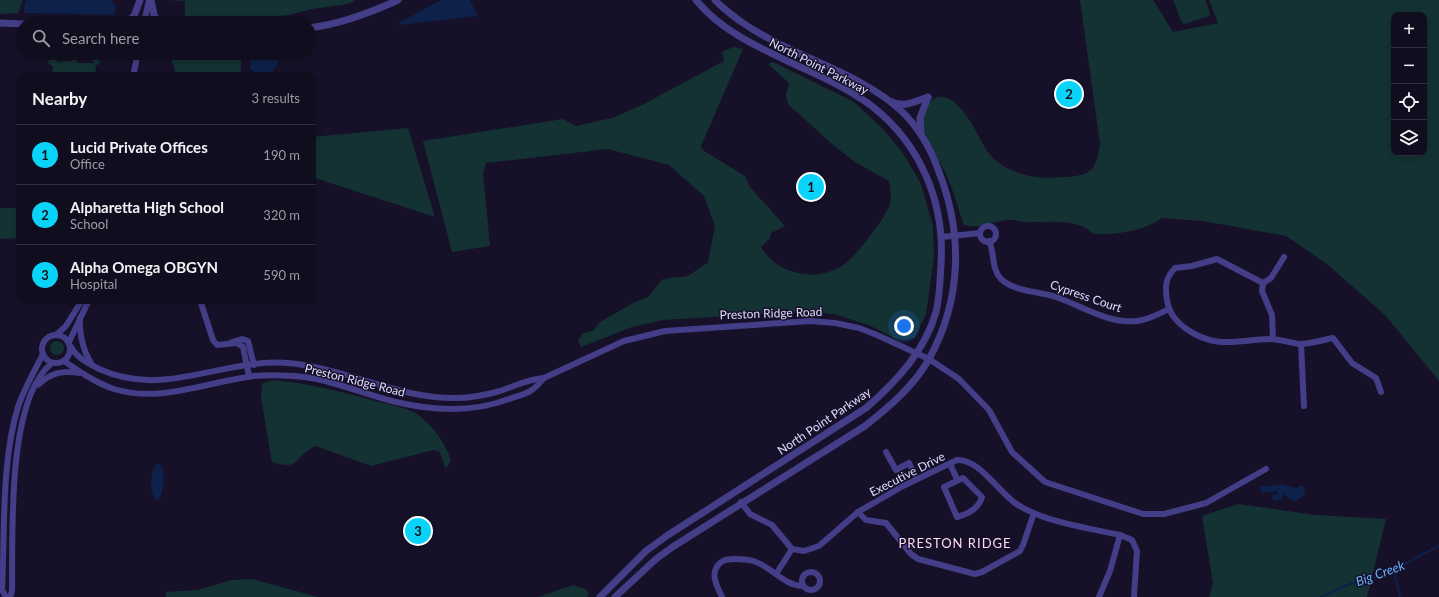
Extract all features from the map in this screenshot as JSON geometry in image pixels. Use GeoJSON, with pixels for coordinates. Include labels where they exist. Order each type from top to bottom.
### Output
{"type":"FeatureCollection","features":[{"type":"Feature","properties":{"kind":"street"},"geometry":{"type":"LineString","coordinates":[[134,16],[140,0]]}},
{"type":"Feature","properties":{"kind":"street"},"geometry":{"type":"LineString","coordinates":[[146,16],[150,0]]}},
{"type":"Feature","properties":{"kind":"street"},"geometry":{"type":"LineString","coordinates":[[150,0],[155,16]]}},
{"type":"Feature","properties":{"kind":"street"},"geometry":{"type":"LineString","coordinates":[[316,26],[346,20],[379,9],[398,0]]}},
{"type":"Feature","properties":{"kind":"street","name":"North Point Parkway"},"geometry":{"type":"LineString","coordinates":[[600,597],[646,551],[668,535],[866,408],[891,386],[916,354],[926,336],[936,311],[940,290],[942,237],[940,216],[934,194],[924,169],[909,145],[886,118],[872,106],[849,91],[760,49],[736,35],[713,19],[696,0]]}},
{"type":"Feature","properties":{"kind":"street","name":"North Point Parkway"},"geometry":{"type":"LineString","coordinates":[[615,597],[656,559],[741,502],[865,426],[905,391],[929,359],[940,336],[950,308],[956,272],[956,237],[953,217],[946,190],[936,162],[923,137],[893,104],[865,84],[766,38],[731,14],[715,0]]}},
{"type":"Feature","properties":{"kind":"street"},"geometry":{"type":"LineString","coordinates":[[0,23],[16,24]]}},
{"type":"Feature","properties":{"kind":"street"},"geometry":{"type":"LineString","coordinates":[[134,72],[136,60]]}},
{"type":"Feature","properties":{"kind":"street"},"geometry":{"type":"LineString","coordinates":[[886,99],[902,104],[928,96],[920,118],[923,137]]}},
{"type":"Feature","properties":{"kind":"street","name":"Cypress Court"},"geometry":{"type":"LineString","coordinates":[[942,237],[956,237],[980,233],[985,227],[992,227],[996,231],[996,236],[989,241],[992,248],[995,268],[1000,278],[1018,288],[1057,297],[1096,314],[1121,320],[1137,321],[1169,309]]}},
{"type":"Feature","properties":{"kind":"street"},"geometry":{"type":"LineString","coordinates":[[980,233],[983,239],[989,241]]}},
{"type":"Feature","properties":{"kind":"street"},"geometry":{"type":"LineString","coordinates":[[1272,339],[1272,315],[1267,297],[1262,291],[1263,283],[1270,278],[1284,257]]}},
{"type":"Feature","properties":{"kind":"street"},"geometry":{"type":"LineString","coordinates":[[1263,283],[1217,259],[1192,266],[1175,268],[1168,275],[1165,288],[1169,309],[1176,321],[1194,334],[1212,342],[1233,343],[1272,339],[1301,344],[1333,338],[1352,362],[1376,378],[1381,392]]}},
{"type":"Feature","properties":{"kind":"street"},"geometry":{"type":"LineString","coordinates":[[6,597],[2,590],[3,474],[18,408],[43,354],[43,342],[49,336],[57,334],[66,326],[80,304]]}},
{"type":"Feature","properties":{"kind":"street"},"geometry":{"type":"LineString","coordinates":[[10,597],[12,591],[17,449],[25,412],[34,389],[45,368],[52,363],[64,361],[70,355],[70,344],[87,304]]}},
{"type":"Feature","properties":{"kind":"street"},"geometry":{"type":"LineString","coordinates":[[201,304],[213,340],[217,345],[223,345],[242,339],[246,340],[251,346],[251,365],[249,376]]}},
{"type":"Feature","properties":{"kind":"street"},"geometry":{"type":"LineString","coordinates":[[80,318],[79,329],[86,356],[93,366]]}},
{"type":"Feature","properties":{"kind":"street","name":"Preston Ridge Road"},"geometry":{"type":"LineString","coordinates":[[70,344],[80,358],[93,366],[115,376],[131,380],[155,381],[263,363],[298,365],[329,369],[417,394],[442,398],[479,396],[500,391],[530,379],[544,378],[624,341],[645,334],[688,328],[811,321],[835,323],[859,328],[929,359],[959,380],[973,392],[989,410],[1012,452],[1045,482],[1144,514],[1164,514],[1206,503],[1266,469]]}},
{"type":"Feature","properties":{"kind":"street"},"geometry":{"type":"LineString","coordinates":[[57,334],[66,338],[70,344]]}},
{"type":"Feature","properties":{"kind":"street"},"geometry":{"type":"LineString","coordinates":[[1301,344],[1304,406]]}},
{"type":"Feature","properties":{"kind":"street"},"geometry":{"type":"LineString","coordinates":[[43,354],[52,363]]}},
{"type":"Feature","properties":{"kind":"street","name":"Preston Ridge Road"},"geometry":{"type":"LineString","coordinates":[[64,361],[98,382],[132,393],[154,394],[249,376],[295,376],[346,387],[396,402],[441,410],[463,409],[498,403],[535,389],[544,378]]}},
{"type":"Feature","properties":{"kind":"street"},"geometry":{"type":"LineString","coordinates":[[34,389],[51,374],[70,371],[82,373]]}},
{"type":"Feature","properties":{"kind":"street"},"geometry":{"type":"LineString","coordinates":[[886,452],[896,470],[909,463],[917,479]]}},
{"type":"Feature","properties":{"kind":"street","name":"Executive Drive"},"geometry":{"type":"LineString","coordinates":[[792,549],[804,552],[819,546],[858,512],[917,479],[957,460],[969,462],[1016,504],[1034,513],[1074,525],[1120,535]]}},
{"type":"Feature","properties":{"kind":"street"},"geometry":{"type":"LineString","coordinates":[[950,464],[957,479]]}},
{"type":"Feature","properties":{"kind":"street"},"geometry":{"type":"LineString","coordinates":[[963,478],[982,497],[980,504],[965,515],[957,517],[944,487],[957,479],[963,478]]}},
{"type":"Feature","properties":{"kind":"street"},"geometry":{"type":"LineString","coordinates":[[741,502],[750,514],[772,525],[792,549],[776,574]]}},
{"type":"Feature","properties":{"kind":"street"},"geometry":{"type":"LineString","coordinates":[[858,512],[866,520],[886,523],[911,554],[918,559],[975,574],[982,572],[1020,551],[1024,545],[1034,513]]}},
{"type":"Feature","properties":{"kind":"street"},"geometry":{"type":"LineString","coordinates":[[1099,597],[1110,571],[1120,535],[1132,540],[1137,551],[1134,597]]}},
{"type":"Feature","properties":{"kind":"street"},"geometry":{"type":"LineString","coordinates":[[722,597],[714,577],[718,565],[728,559],[748,559],[757,562],[790,583],[802,586]]}},
{"type":"Feature","properties":{"kind":"green space"},"geometry":{"type":"Polygon","coordinates":[[[0,0],[23,0],[18,13],[0,14],[0,0]]]}},
{"type":"Feature","properties":{"kind":"green space"},"geometry":{"type":"Polygon","coordinates":[[[167,0],[355,0],[348,4],[312,9],[280,16],[185,16],[185,1],[167,0]]]}},
{"type":"Feature","properties":{"kind":"green space"},"geometry":{"type":"Polygon","coordinates":[[[1080,0],[1153,0],[1173,32],[1218,23],[1209,0],[1439,0],[1439,381],[1386,316],[1327,264],[1286,236],[1203,221],[1162,218],[1139,229],[1120,233],[1102,234],[1094,234],[1079,225],[1062,222],[1027,222],[1009,220],[980,226],[964,225],[947,176],[924,131],[922,124],[923,112],[927,105],[936,98],[946,97],[954,102],[963,111],[987,151],[995,160],[1013,171],[1028,176],[1051,178],[1083,175],[1092,169],[1097,159],[1100,144],[1080,0]]]}},
{"type":"Feature","properties":{"kind":"green space"},"geometry":{"type":"Polygon","coordinates":[[[1173,0],[1205,0],[1210,13],[1209,16],[1185,24],[1182,23],[1173,0]]]}},
{"type":"Feature","properties":{"kind":"green space"},"geometry":{"type":"Polygon","coordinates":[[[733,47],[743,49],[701,146],[704,151],[745,176],[749,186],[785,226],[771,233],[770,238],[761,247],[768,257],[777,264],[787,270],[810,275],[832,271],[843,265],[866,242],[881,221],[890,204],[891,197],[889,181],[855,162],[832,144],[788,104],[786,95],[789,83],[768,64],[773,62],[854,102],[882,128],[903,153],[921,184],[933,226],[934,257],[926,314],[915,337],[907,340],[894,338],[871,326],[835,314],[813,312],[778,313],[663,320],[632,327],[581,347],[578,341],[582,334],[594,330],[600,322],[635,302],[648,297],[663,279],[688,276],[708,262],[715,226],[704,196],[669,165],[608,149],[486,163],[483,174],[490,246],[452,252],[423,141],[563,119],[576,126],[612,118],[642,105],[724,61],[722,52],[733,47]]]}},
{"type":"Feature","properties":{"kind":"green space"},"geometry":{"type":"Polygon","coordinates":[[[49,60],[56,60],[58,62],[77,60],[77,63],[93,63],[94,60],[99,60],[100,64],[96,65],[95,72],[52,72],[53,66],[48,64],[49,60]]]}},
{"type":"Feature","properties":{"kind":"green space"},"geometry":{"type":"Polygon","coordinates":[[[171,60],[241,60],[240,72],[176,72],[171,60]]]}},
{"type":"Feature","properties":{"kind":"green space"},"geometry":{"type":"Polygon","coordinates":[[[408,128],[435,217],[316,178],[316,137],[408,128]]]}},
{"type":"Feature","properties":{"kind":"green space"},"geometry":{"type":"Polygon","coordinates":[[[0,208],[16,208],[16,238],[0,239],[0,208]]]}},
{"type":"Feature","properties":{"kind":"green space"},"geometry":{"type":"Polygon","coordinates":[[[54,341],[60,341],[64,345],[64,351],[60,355],[54,355],[50,351],[50,345],[54,341]]]}},
{"type":"Feature","properties":{"kind":"green space"},"geometry":{"type":"Polygon","coordinates":[[[272,380],[326,388],[413,412],[423,418],[433,428],[442,441],[451,460],[446,469],[439,451],[433,450],[371,466],[316,446],[309,449],[297,461],[289,465],[282,465],[272,462],[261,397],[262,384],[272,380]]]}},
{"type":"Feature","properties":{"kind":"green space"},"geometry":{"type":"Polygon","coordinates":[[[1238,504],[1315,515],[1386,519],[1367,597],[1209,597],[1213,583],[1202,516],[1238,504]]]}},
{"type":"Feature","properties":{"kind":"green space"},"geometry":{"type":"Polygon","coordinates":[[[252,579],[318,597],[166,597],[166,592],[198,590],[231,580],[252,579]]]}},
{"type":"Feature","properties":{"kind":"green space"},"geometry":{"type":"Polygon","coordinates":[[[573,585],[585,589],[589,594],[587,597],[538,597],[573,585]]]}},
{"type":"Feature","properties":{"kind":"water"},"geometry":{"type":"Polygon","coordinates":[[[26,0],[110,0],[116,5],[115,15],[25,13],[24,8],[26,0]]]}},
{"type":"Feature","properties":{"kind":"water"},"geometry":{"type":"Polygon","coordinates":[[[441,0],[470,0],[478,16],[400,25],[399,23],[441,0]]]}},
{"type":"Feature","properties":{"kind":"water"},"geometry":{"type":"Polygon","coordinates":[[[251,60],[278,60],[277,65],[272,72],[254,72],[250,69],[251,60]]]}},
{"type":"Feature","properties":{"kind":"water"},"geometry":{"type":"Polygon","coordinates":[[[160,464],[164,482],[158,501],[151,489],[151,480],[155,465],[160,464]]]}},
{"type":"Feature","properties":{"kind":"water"},"geometry":{"type":"Polygon","coordinates":[[[1282,484],[1296,488],[1302,485],[1305,493],[1294,502],[1283,494],[1281,500],[1273,501],[1272,495],[1278,494],[1277,491],[1261,493],[1260,487],[1282,484]]]}},
{"type":"Feature","properties":{"kind":"waterway","name":"Big Creek"},"geometry":{"type":"LineString","coordinates":[[1321,597],[1352,583],[1394,571],[1439,546]]}},
{"type":"Feature","properties":{"kind":"waterway"},"geometry":{"type":"LineString","coordinates":[[1394,571],[1400,597]]}},
{"type":"Feature","properties":{"kind":"place","name":"Alpharetta High School"},"geometry":{"type":"Point","coordinates":[1069,94]}},
{"type":"Feature","properties":{"kind":"place","name":"Lucid Private Offices"},"geometry":{"type":"Point","coordinates":[811,187]}},
{"type":"Feature","properties":{"kind":"place","name":"Alpha Omega OBGYN"},"geometry":{"type":"Point","coordinates":[418,531]}},
{"type":"Feature","properties":{"kind":"district","name":"PRESTON RIDGE"},"geometry":{"type":"Point","coordinates":[955,543]}}]}
